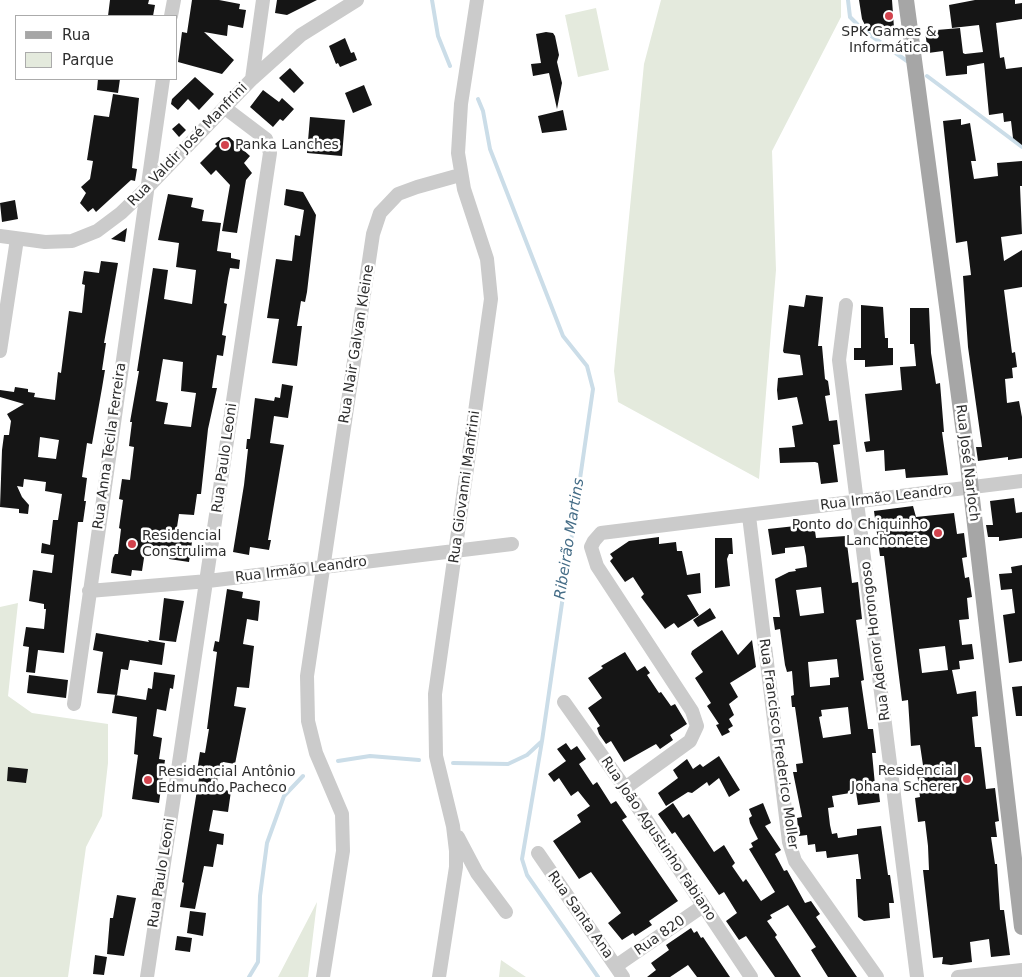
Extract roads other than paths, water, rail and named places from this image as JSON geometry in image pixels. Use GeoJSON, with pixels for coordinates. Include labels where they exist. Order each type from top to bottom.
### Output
{"type":"FeatureCollection","features":[{"type":"Feature","properties":{"kind":"main road","name":"Rua José Narloch"},"geometry":{"type":"LineString","coordinates":[[906,0],[1016,823],[1022,927]]}},
{"type":"Feature","properties":{"kind":"street"},"geometry":{"type":"LineString","coordinates":[[171,15],[174,0]]}},
{"type":"Feature","properties":{"kind":"street"},"geometry":{"type":"LineString","coordinates":[[252,79],[263,0]]}},
{"type":"Feature","properties":{"kind":"street","name":"Rua Valdir José Manfrini"},"geometry":{"type":"LineString","coordinates":[[0,236],[45,242],[72,241],[98,231],[121,213],[147,188],[252,79],[301,35],[357,0]]}},
{"type":"Feature","properties":{"kind":"street","name":"Rua Giovanni Manfrini"},"geometry":{"type":"LineString","coordinates":[[439,977],[456,867],[453,826],[436,756],[435,694],[491,299],[485,249],[460,175],[458,153],[461,104],[477,0]]}},
{"type":"Feature","properties":{"kind":"street","name":"Rua Anna Tecila Ferreira"},"geometry":{"type":"LineString","coordinates":[[74,704],[162,80]]}},
{"type":"Feature","properties":{"kind":"street","name":"Rua Paulo Leoni"},"geometry":{"type":"LineString","coordinates":[[147,977],[208,581],[270,153],[266,139],[225,108]]}},
{"type":"Feature","properties":{"kind":"street","name":"Rua Nair Galvan Kleine"},"geometry":{"type":"LineString","coordinates":[[323,977],[343,851],[342,814],[316,753],[308,721],[306,698],[323,567],[376,222],[384,206],[398,194],[460,175]]}},
{"type":"Feature","properties":{"kind":"street"},"geometry":{"type":"LineString","coordinates":[[0,351],[17,239]]}},
{"type":"Feature","properties":{"kind":"street","name":"Rua Adenor Horongoso"},"geometry":{"type":"LineString","coordinates":[[846,306],[839,360],[917,977]]}},
{"type":"Feature","properties":{"kind":"street","name":"Rua Irmão Leandro"},"geometry":{"type":"LineString","coordinates":[[624,788],[690,741],[697,726],[692,711],[597,566],[591,547],[602,533],[1022,481]]}},
{"type":"Feature","properties":{"kind":"street","name":"Rua Francisco Frederico Moller"},"geometry":{"type":"LineString","coordinates":[[749,516],[789,842],[795,861],[877,977]]}},
{"type":"Feature","properties":{"kind":"street","name":"Rua Irmão Leandro"},"geometry":{"type":"LineString","coordinates":[[89,591],[208,581],[512,544]]}},
{"type":"Feature","properties":{"kind":"street","name":"Rua João Agustinho Fabiano"},"geometry":{"type":"LineString","coordinates":[[564,702],[751,977]]}},
{"type":"Feature","properties":{"kind":"street"},"geometry":{"type":"LineString","coordinates":[[453,826],[476,873],[506,912]]}},
{"type":"Feature","properties":{"kind":"street","name":"Rua Santa Ana"},"geometry":{"type":"LineString","coordinates":[[538,853],[620,972]]}},
{"type":"Feature","properties":{"kind":"street","name":"Rua 820"},"geometry":{"type":"LineString","coordinates":[[620,972],[703,906]]}},
{"type":"Feature","properties":{"kind":"street"},"geometry":{"type":"LineString","coordinates":[[958,977],[1022,970]]}},
{"type":"Feature","properties":{"kind":"waterway","name":"Ribeirão Martins"},"geometry":{"type":"LineString","coordinates":[[432,0],[438,36],[450,66]]}},
{"type":"Feature","properties":{"kind":"waterway"},"geometry":{"type":"LineString","coordinates":[[848,0],[850,17],[863,30],[907,61]]}},
{"type":"Feature","properties":{"kind":"waterway"},"geometry":{"type":"LineString","coordinates":[[927,76],[1022,147]]}},
{"type":"Feature","properties":{"kind":"waterway","name":"Ribeirão Martins"},"geometry":{"type":"LineString","coordinates":[[478,99],[483,111],[490,149],[563,336],[587,366],[593,389],[542,741],[522,859],[527,875],[598,977]]}},
{"type":"Feature","properties":{"kind":"waterway"},"geometry":{"type":"LineString","coordinates":[[453,763],[508,764],[527,755],[541,742]]}},
{"type":"Feature","properties":{"kind":"waterway"},"geometry":{"type":"LineString","coordinates":[[338,761],[370,756],[419,760]]}},
{"type":"Feature","properties":{"kind":"waterway"},"geometry":{"type":"LineString","coordinates":[[249,977],[258,962],[260,896],[267,843],[284,796],[303,776]]}},
{"type":"Feature","properties":{"kind":"place","name":"SPK Games & Informática"},"geometry":{"type":"Point","coordinates":[889,16]}},
{"type":"Feature","properties":{"kind":"place","name":"Panka Lanches"},"geometry":{"type":"Point","coordinates":[225,145]}},
{"type":"Feature","properties":{"kind":"place","name":"Ponto do Chiquinho Lanchonete"},"geometry":{"type":"Point","coordinates":[938,533]}},
{"type":"Feature","properties":{"kind":"place","name":"Residencial Construlima"},"geometry":{"type":"Point","coordinates":[132,544]}},
{"type":"Feature","properties":{"kind":"place","name":"Residencial Johana Scherer"},"geometry":{"type":"Point","coordinates":[967,779]}},
{"type":"Feature","properties":{"kind":"place","name":"Residencial Antônio Edmundo Pacheco"},"geometry":{"type":"Point","coordinates":[148,780]}}]}
